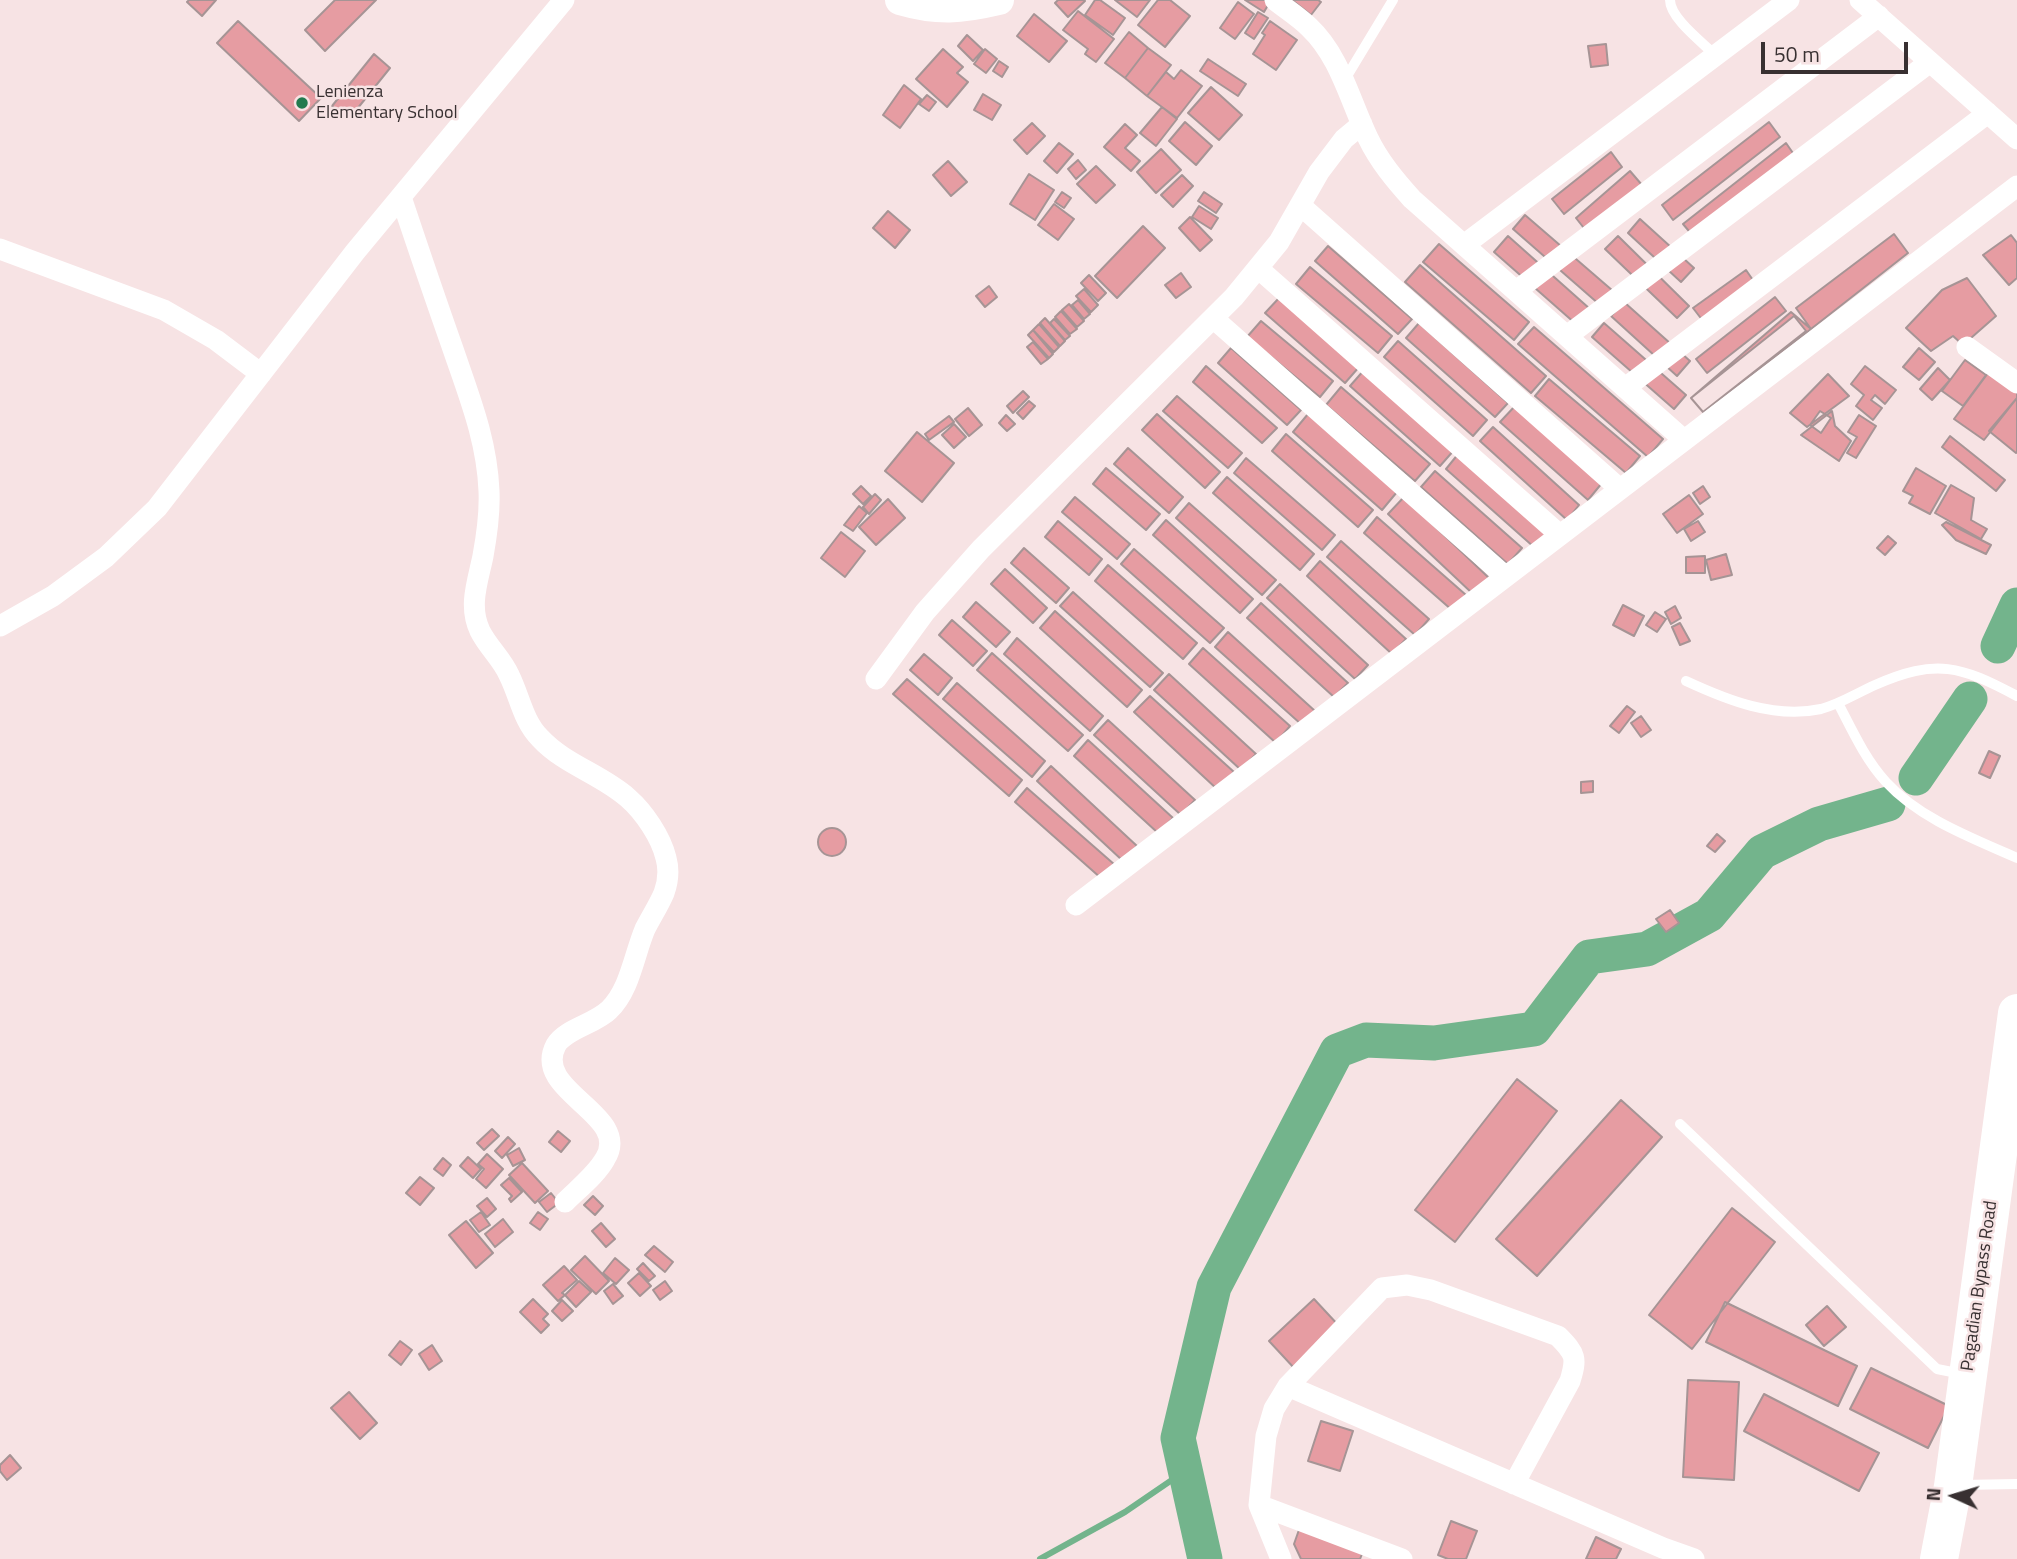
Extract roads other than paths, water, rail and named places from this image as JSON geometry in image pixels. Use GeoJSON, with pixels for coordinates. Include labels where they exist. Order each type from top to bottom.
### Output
{"type":"FeatureCollection","features":[{"type":"Feature","properties":{"kind":"highway","name":"Pagadian Bypass Road"},"geometry":{"type":"LineString","coordinates":[[1939,1559],[2010,1125],[2017,1013]]}},
{"type":"Feature","properties":{"kind":"street"},"geometry":{"type":"LineString","coordinates":[[0,626],[52,596],[106,557],[157,509],[355,251],[564,0]]}},
{"type":"Feature","properties":{"kind":"street"},"geometry":{"type":"LineString","coordinates":[[900,0],[925,7],[966,8],[999,0]]}},
{"type":"Feature","properties":{"kind":"street"},"geometry":{"type":"LineString","coordinates":[[1275,0],[1310,27],[1325,46],[1387,171],[1412,199],[1684,440]]}},
{"type":"Feature","properties":{"kind":"street"},"geometry":{"type":"LineString","coordinates":[[1464,245],[1789,0]]}},
{"type":"Feature","properties":{"kind":"street"},"geometry":{"type":"LineString","coordinates":[[1860,0],[2017,139]]}},
{"type":"Feature","properties":{"kind":"street"},"geometry":{"type":"LineString","coordinates":[[1516,291],[1879,16]]}},
{"type":"Feature","properties":{"kind":"street"},"geometry":{"type":"LineString","coordinates":[[1567,336],[1930,62]]}},
{"type":"Feature","properties":{"kind":"street"},"geometry":{"type":"LineString","coordinates":[[1625,388],[1988,113]]}},
{"type":"Feature","properties":{"kind":"street"},"geometry":{"type":"LineString","coordinates":[[876,679],[926,612],[981,549],[1259,269],[1279,242],[1319,172],[1344,139],[1362,124]]}},
{"type":"Feature","properties":{"kind":"street"},"geometry":{"type":"LineString","coordinates":[[1076,905],[2017,186]]}},
{"type":"Feature","properties":{"kind":"street"},"geometry":{"type":"LineString","coordinates":[[401,197],[475,407],[485,447],[489,522],[474,597],[475,620],[509,673],[528,723],[539,737],[561,757],[628,798],[653,830],[666,857],[668,875],[664,893],[639,943],[621,995],[608,1011],[562,1037],[555,1047],[554,1073],[606,1129],[610,1141],[607,1157],[565,1202]]}},
{"type":"Feature","properties":{"kind":"street"},"geometry":{"type":"LineString","coordinates":[[1300,205],[1620,489]]}},
{"type":"Feature","properties":{"kind":"street"},"geometry":{"type":"LineString","coordinates":[[0,249],[164,310],[216,340],[261,374]]}},
{"type":"Feature","properties":{"kind":"street"},"geometry":{"type":"LineString","coordinates":[[1259,269],[1560,535]]}},
{"type":"Feature","properties":{"kind":"street"},"geometry":{"type":"LineString","coordinates":[[1213,318],[1505,576]]}},
{"type":"Feature","properties":{"kind":"street"},"geometry":{"type":"LineString","coordinates":[[1967,347],[2017,383]]}},
{"type":"Feature","properties":{"kind":"street"},"geometry":{"type":"LineString","coordinates":[[1281,1559],[1259,1506],[1266,1436],[1274,1409],[1288,1386],[1382,1288],[1406,1284],[1431,1290],[1558,1336],[1572,1350],[1575,1363],[1570,1381],[1514,1484]]}},
{"type":"Feature","properties":{"kind":"street"},"geometry":{"type":"LineString","coordinates":[[1288,1386],[1514,1484],[1662,1554],[1694,1559]]}},
{"type":"Feature","properties":{"kind":"street"},"geometry":{"type":"LineString","coordinates":[[1259,1506],[1402,1559]]}},
{"type":"Feature","properties":{"kind":"lane"},"geometry":{"type":"LineString","coordinates":[[1344,81],[1393,0]]}},
{"type":"Feature","properties":{"kind":"lane"},"geometry":{"type":"LineString","coordinates":[[1670,0],[1670,8],[1677,17],[1715,55]]}},
{"type":"Feature","properties":{"kind":"lane"},"geometry":{"type":"LineString","coordinates":[[1686,681],[1724,698],[1756,707],[1800,712],[1822,709],[1876,684],[1933,667],[1961,671],[2017,696]]}},
{"type":"Feature","properties":{"kind":"lane"},"geometry":{"type":"LineString","coordinates":[[1838,703],[1858,743],[1886,782],[1923,812],[2017,858]]}},
{"type":"Feature","properties":{"kind":"lane"},"geometry":{"type":"LineString","coordinates":[[1679,1124],[1937,1369],[1968,1375]]}},
{"type":"Feature","properties":{"kind":"lane"},"geometry":{"type":"LineString","coordinates":[[1953,1486],[2017,1484]]}},
{"type":"Feature","properties":{"kind":"waterway"},"geometry":{"type":"LineString","coordinates":[[1998,646],[2017,605]]}},
{"type":"Feature","properties":{"kind":"waterway"},"geometry":{"type":"LineString","coordinates":[[1916,778],[1970,699]]}},
{"type":"Feature","properties":{"kind":"waterway"},"geometry":{"type":"LineString","coordinates":[[1205,1559],[1178,1438],[1214,1287],[1337,1051],[1366,1040],[1434,1043],[1534,1029],[1589,957],[1647,949],[1709,915],[1762,852],[1819,824],[1888,804]]}},
{"type":"Feature","properties":{"kind":"waterway"},"geometry":{"type":"LineString","coordinates":[[1040,1559],[1125,1512],[1185,1471]]}},
{"type":"Feature","properties":{"kind":"place","name":"Lenienza Elementary School"},"geometry":{"type":"Point","coordinates":[302,103]}}]}
